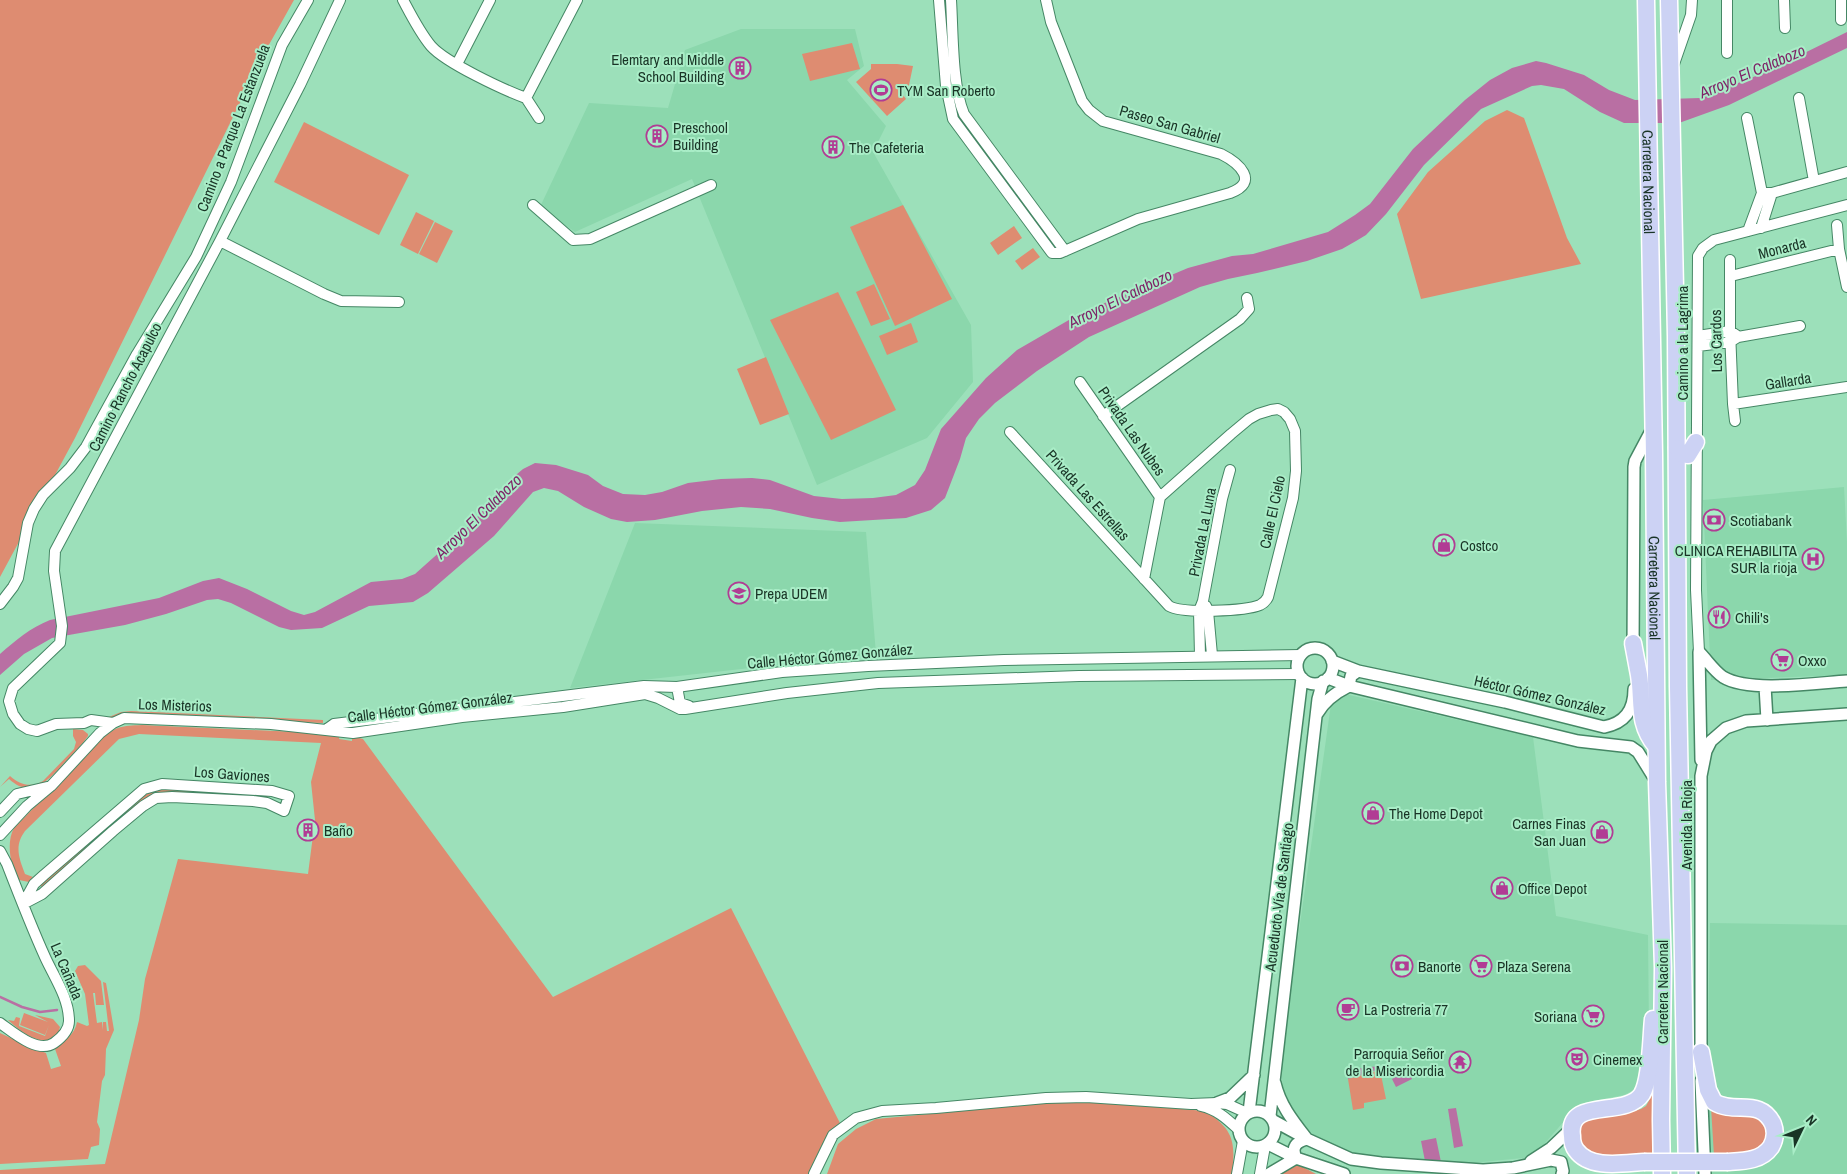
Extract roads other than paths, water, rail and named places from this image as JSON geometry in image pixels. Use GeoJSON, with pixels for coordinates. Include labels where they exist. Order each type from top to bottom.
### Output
{"type":"FeatureCollection","features":[{"type":"Feature","properties":{"kind":"highway","name":"Carretera Nacional"},"geometry":{"type":"LineString","coordinates":[[1646,0],[1656,746],[1663,968],[1662,1174]]}},
{"type":"Feature","properties":{"kind":"highway","name":"Carretera Nacional"},"geometry":{"type":"LineString","coordinates":[[1669,0],[1687,1174]]}},
{"type":"Feature","properties":{"kind":"highway"},"geometry":{"type":"LineString","coordinates":[[1677,448],[1682,454],[1688,455],[1696,442]]}},
{"type":"Feature","properties":{"kind":"highway"},"geometry":{"type":"LineString","coordinates":[[1633,643],[1639,675],[1643,724],[1648,736],[1656,746]]}},
{"type":"Feature","properties":{"kind":"highway"},"geometry":{"type":"LineString","coordinates":[[1663,968],[1655,1001],[1645,1086],[1642,1093],[1631,1104],[1592,1109],[1577,1118],[1571,1129],[1576,1150],[1588,1160],[1603,1163],[1728,1162],[1748,1160],[1762,1155],[1773,1144],[1775,1135],[1774,1127],[1769,1118],[1756,1108],[1724,1106],[1714,1102],[1708,1090],[1701,1052]]}},
{"type":"Feature","properties":{"kind":"street","name":"Camino a Parque La Estanzuela"},"geometry":{"type":"LineString","coordinates":[[0,604],[18,578],[28,523],[34,508],[43,495],[70,468],[86,447],[137,354],[196,257],[231,182],[282,45],[308,0]]}},
{"type":"Feature","properties":{"kind":"street","name":"Camino Rancho Acapulco"},"geometry":{"type":"LineString","coordinates":[[113,723],[91,720],[84,723],[56,724],[37,731],[28,729],[20,724],[13,714],[10,701],[13,688],[60,643],[62,626],[55,576],[55,550],[220,241],[296,93],[340,0]]}},
{"type":"Feature","properties":{"kind":"street"},"geometry":{"type":"LineString","coordinates":[[403,0],[430,46],[456,64],[526,98],[539,118]]}},
{"type":"Feature","properties":{"kind":"street"},"geometry":{"type":"LineString","coordinates":[[456,64],[490,0]]}},
{"type":"Feature","properties":{"kind":"street"},"geometry":{"type":"LineString","coordinates":[[526,98],[577,0]]}},
{"type":"Feature","properties":{"kind":"street"},"geometry":{"type":"LineString","coordinates":[[939,0],[946,86],[953,119],[1050,251],[1055,254],[1065,251],[964,114],[957,88],[951,0]]}},
{"type":"Feature","properties":{"kind":"street","name":"Paseo San Gabriel"},"geometry":{"type":"LineString","coordinates":[[1046,0],[1051,22],[1075,87],[1089,110],[1103,121],[1221,154],[1238,164],[1243,170],[1245,177],[1244,184],[1238,190],[1138,219],[1065,251]]}},
{"type":"Feature","properties":{"kind":"street"},"geometry":{"type":"LineString","coordinates":[[1670,81],[1691,15],[1692,0]]}},
{"type":"Feature","properties":{"kind":"street"},"geometry":{"type":"LineString","coordinates":[[1727,0],[1727,53]]}},
{"type":"Feature","properties":{"kind":"street"},"geometry":{"type":"LineString","coordinates":[[1784,0],[1785,28]]}},
{"type":"Feature","properties":{"kind":"street"},"geometry":{"type":"LineString","coordinates":[[1841,0],[1841,20]]}},
{"type":"Feature","properties":{"kind":"street"},"geometry":{"type":"LineString","coordinates":[[941,28],[952,27]]}},
{"type":"Feature","properties":{"kind":"street"},"geometry":{"type":"LineString","coordinates":[[1799,98],[1814,181]]}},
{"type":"Feature","properties":{"kind":"street"},"geometry":{"type":"LineString","coordinates":[[953,119],[964,114]]}},
{"type":"Feature","properties":{"kind":"street"},"geometry":{"type":"LineString","coordinates":[[1747,118],[1767,193],[1761,228]]}},
{"type":"Feature","properties":{"kind":"street"},"geometry":{"type":"LineString","coordinates":[[1748,232],[1767,193],[1847,172]]}},
{"type":"Feature","properties":{"kind":"street"},"geometry":{"type":"LineString","coordinates":[[1001,183],[1010,177]]}},
{"type":"Feature","properties":{"kind":"street"},"geometry":{"type":"LineString","coordinates":[[533,205],[573,240],[581,241],[590,239],[711,185]]}},
{"type":"Feature","properties":{"kind":"street","name":"Camino a la Lagrima"},"geometry":{"type":"LineString","coordinates":[[1699,652],[1696,590],[1696,442],[1697,263],[1700,252],[1714,240],[1847,205]]}},
{"type":"Feature","properties":{"kind":"street"},"geometry":{"type":"LineString","coordinates":[[1837,225],[1847,287]]}},
{"type":"Feature","properties":{"kind":"street"},"geometry":{"type":"LineString","coordinates":[[220,241],[340,301],[399,302]]}},
{"type":"Feature","properties":{"kind":"street","name":"Monarda"},"geometry":{"type":"LineString","coordinates":[[1731,276],[1840,249]]}},
{"type":"Feature","properties":{"kind":"street","name":"Los Cardos"},"geometry":{"type":"LineString","coordinates":[[1730,260],[1735,421]]}},
{"type":"Feature","properties":{"kind":"street"},"geometry":{"type":"LineString","coordinates":[[1103,416],[1240,319],[1248,309],[1247,298]]}},
{"type":"Feature","properties":{"kind":"street"},"geometry":{"type":"LineString","coordinates":[[1698,341],[1800,326]]}},
{"type":"Feature","properties":{"kind":"street","name":"Privada Las Nubes"},"geometry":{"type":"LineString","coordinates":[[1080,382],[1160,497]]}},
{"type":"Feature","properties":{"kind":"street","name":"Gallarda"},"geometry":{"type":"LineString","coordinates":[[1733,404],[1847,387]]}},
{"type":"Feature","properties":{"kind":"street","name":"Calle El Cielo"},"geometry":{"type":"LineString","coordinates":[[1144,578],[1174,609],[1203,611],[1253,607],[1263,604],[1268,597],[1293,498],[1296,471],[1293,424],[1284,412],[1278,409],[1266,411],[1249,419],[1160,497]]}},
{"type":"Feature","properties":{"kind":"street","name":"Héctor Gómez González"},"geometry":{"type":"LineString","coordinates":[[1332,661],[1358,671],[1505,702],[1604,727],[1626,718],[1634,697],[1634,467],[1635,461],[1653,427]]}},
{"type":"Feature","properties":{"kind":"street","name":"Privada Las Estrellas"},"geometry":{"type":"LineString","coordinates":[[1010,432],[1144,578]]}},
{"type":"Feature","properties":{"kind":"street","name":"Privada La Luna"},"geometry":{"type":"LineString","coordinates":[[1205,629],[1204,601],[1222,499],[1230,470]]}},
{"type":"Feature","properties":{"kind":"street"},"geometry":{"type":"LineString","coordinates":[[1144,578],[1160,497]]}},
{"type":"Feature","properties":{"kind":"street"},"geometry":{"type":"LineString","coordinates":[[1205,629],[1212,655]]}},
{"type":"Feature","properties":{"kind":"street"},"geometry":{"type":"LineString","coordinates":[[1200,656],[1205,629]]}},
{"type":"Feature","properties":{"kind":"street"},"geometry":{"type":"LineString","coordinates":[[1326,680],[1333,667],[1330,656],[1320,649],[1308,649],[1301,655],[1297,668],[1301,676],[1312,683],[1326,680],[1578,740],[1631,747],[1638,752],[1657,782]]}},
{"type":"Feature","properties":{"kind":"street"},"geometry":{"type":"LineString","coordinates":[[1699,652],[1714,670],[1724,678],[1740,684],[1765,686],[1847,681]]}},
{"type":"Feature","properties":{"kind":"street"},"geometry":{"type":"LineString","coordinates":[[1699,652],[1701,776]]}},
{"type":"Feature","properties":{"kind":"street","name":"Calle Héctor Gómez González"},"geometry":{"type":"LineString","coordinates":[[327,729],[334,724],[403,715],[677,687],[782,672],[1004,660],[1301,655]]}},
{"type":"Feature","properties":{"kind":"street"},"geometry":{"type":"LineString","coordinates":[[1077,660],[1079,676]]}},
{"type":"Feature","properties":{"kind":"street"},"geometry":{"type":"LineString","coordinates":[[1349,686],[1351,676],[1358,671]]}},
{"type":"Feature","properties":{"kind":"street","name":"Calle Héctor Gómez González"},"geometry":{"type":"LineString","coordinates":[[327,729],[336,732],[353,733],[404,727],[462,717],[563,707],[644,690],[680,709],[787,693],[878,683],[1079,676],[1301,676]]}},
{"type":"Feature","properties":{"kind":"street","name":"Acueducto Vía de Santiago"},"geometry":{"type":"LineString","coordinates":[[1248,1112],[1301,676]]}},
{"type":"Feature","properties":{"kind":"street","name":"Acueducto Vía de Santiago"},"geometry":{"type":"LineString","coordinates":[[1272,1119],[1274,1077],[1318,699],[1326,680]]}},
{"type":"Feature","properties":{"kind":"street"},"geometry":{"type":"LineString","coordinates":[[1316,716],[1326,701],[1349,686]]}},
{"type":"Feature","properties":{"kind":"street"},"geometry":{"type":"LineString","coordinates":[[1765,686],[1767,720]]}},
{"type":"Feature","properties":{"kind":"street"},"geometry":{"type":"LineString","coordinates":[[677,687],[680,703],[694,707]]}},
{"type":"Feature","properties":{"kind":"street","name":"Avenida la Rioja"},"geometry":{"type":"LineString","coordinates":[[1705,1174],[1701,1052],[1701,776],[1706,751],[1711,741],[1720,732],[1746,721],[1847,714]]}},
{"type":"Feature","properties":{"kind":"street"},"geometry":{"type":"LineString","coordinates":[[403,715],[404,727]]}},
{"type":"Feature","properties":{"kind":"street","name":"Los Misterios"},"geometry":{"type":"LineString","coordinates":[[0,836],[3,823],[51,786],[100,733],[113,723],[124,718],[272,724],[327,729]]}},
{"type":"Feature","properties":{"kind":"street"},"geometry":{"type":"LineString","coordinates":[[84,723],[100,733]]}},
{"type":"Feature","properties":{"kind":"street","name":"Los Gaviones"},"geometry":{"type":"LineString","coordinates":[[162,784],[264,790],[289,796],[284,811],[266,803],[253,801],[156,798],[143,806],[113,831],[42,894],[23,904],[34,884],[144,789],[162,784]]}},
{"type":"Feature","properties":{"kind":"street"},"geometry":{"type":"LineString","coordinates":[[0,812],[17,794],[51,786]]}},
{"type":"Feature","properties":{"kind":"street"},"geometry":{"type":"LineString","coordinates":[[0,836],[51,786]]}},
{"type":"Feature","properties":{"kind":"street"},"geometry":{"type":"LineString","coordinates":[[17,794],[26,806]]}},
{"type":"Feature","properties":{"kind":"street","name":"La Cañada"},"geometry":{"type":"LineString","coordinates":[[0,851],[62,993],[69,1022],[66,1032],[48,1047],[37,1046],[0,1023]]}},
{"type":"Feature","properties":{"kind":"street"},"geometry":{"type":"LineString","coordinates":[[34,884],[42,894]]}},
{"type":"Feature","properties":{"kind":"street"},"geometry":{"type":"LineString","coordinates":[[1217,1103],[1230,1098],[1254,1075]]}},
{"type":"Feature","properties":{"kind":"street"},"geometry":{"type":"LineString","coordinates":[[1274,1077],[1277,1092],[1287,1112],[1307,1139]]}},
{"type":"Feature","properties":{"kind":"street"},"geometry":{"type":"LineString","coordinates":[[814,1174],[826,1147],[838,1131],[856,1118],[882,1110],[936,1108],[984,1102],[1078,1097],[1191,1104],[1217,1103],[1227,1104],[1248,1112],[1259,1111],[1307,1139],[1351,1159],[1448,1168],[1513,1168],[1551,1160],[1561,1162],[1562,1174]]}},
{"type":"Feature","properties":{"kind":"street"},"geometry":{"type":"LineString","coordinates":[[1191,1104],[1210,1108],[1222,1114],[1239,1130],[1243,1141],[1237,1174]]}},
{"type":"Feature","properties":{"kind":"street"},"geometry":{"type":"LineString","coordinates":[[1239,1130],[1242,1120],[1248,1112]]}},
{"type":"Feature","properties":{"kind":"street"},"geometry":{"type":"LineString","coordinates":[[1260,1174],[1266,1145],[1274,1136],[1276,1126],[1272,1119]]}},
{"type":"Feature","properties":{"kind":"street"},"geometry":{"type":"LineString","coordinates":[[1513,1168],[1541,1155],[1571,1129]]}},
{"type":"Feature","properties":{"kind":"street"},"geometry":{"type":"LineString","coordinates":[[1296,1158],[1293,1152],[1294,1147],[1300,1141],[1307,1139]]}},
{"type":"Feature","properties":{"kind":"street"},"geometry":{"type":"LineString","coordinates":[[1243,1141],[1253,1147],[1266,1145],[1296,1158],[1344,1174]]}},
{"type":"Feature","properties":{"kind":"street"},"geometry":{"type":"LineString","coordinates":[[1269,1174],[1296,1158]]}},
{"type":"Feature","properties":{"kind":"water","name":"Arroyo El Calabozo"},"geometry":{"type":"Polygon","coordinates":[[[1847,32],[1847,48],[1729,105],[1679,123],[1624,123],[1600,112],[1564,89],[1541,85],[1532,86],[1481,109],[1424,165],[1386,214],[1366,235],[1356,241],[1342,249],[1307,261],[1200,287],[1089,337],[1037,371],[995,403],[979,419],[966,438],[945,498],[931,510],[906,518],[840,522],[770,509],[741,507],[702,511],[655,520],[627,522],[611,519],[584,507],[558,491],[544,488],[533,492],[494,536],[428,593],[413,602],[369,606],[322,628],[291,630],[279,627],[231,603],[218,599],[207,600],[125,625],[52,638],[24,654],[0,675],[0,654],[43,623],[159,598],[203,581],[219,578],[247,589],[291,611],[304,615],[315,612],[371,582],[402,579],[415,574],[471,524],[510,480],[523,469],[535,463],[556,465],[588,475],[603,486],[623,494],[645,495],[662,492],[688,483],[752,478],[770,480],[814,496],[842,499],[896,495],[915,485],[925,470],[941,429],[986,378],[1017,350],[1081,313],[1188,268],[1232,256],[1253,254],[1328,232],[1370,204],[1413,149],[1465,100],[1490,80],[1512,68],[1536,61],[1546,63],[1584,75],[1609,90],[1635,100],[1700,98],[1766,72],[1847,32]]]}},
{"type":"Feature","properties":{"kind":"water"},"geometry":{"type":"Polygon","coordinates":[[[1379,1066],[1380,1069],[1348,1079],[1347,1070],[1379,1066]]]}},
{"type":"Feature","properties":{"kind":"water"},"geometry":{"type":"Polygon","coordinates":[[[1409,1071],[1412,1079],[1396,1087],[1392,1079],[1409,1071]]]}},
{"type":"Feature","properties":{"kind":"water"},"geometry":{"type":"Polygon","coordinates":[[[1456,1108],[1463,1146],[1454,1148],[1448,1109],[1456,1108]]]}},
{"type":"Feature","properties":{"kind":"water"},"geometry":{"type":"Polygon","coordinates":[[[1436,1138],[1441,1162],[1425,1161],[1421,1141],[1436,1138]]]}},
{"type":"Feature","properties":{"kind":"waterway"},"geometry":{"type":"LineString","coordinates":[[0,997],[22,1007],[40,1012],[57,1010]]}},
{"type":"Feature","properties":{"kind":"place","name":"Elemtary and Middle School Building"},"geometry":{"type":"Point","coordinates":[740,68]}},
{"type":"Feature","properties":{"kind":"place","name":"TYM San Roberto"},"geometry":{"type":"Point","coordinates":[881,90]}},
{"type":"Feature","properties":{"kind":"place","name":"Preschool Building"},"geometry":{"type":"Point","coordinates":[657,136]}},
{"type":"Feature","properties":{"kind":"place","name":"The Cafeteria"},"geometry":{"type":"Point","coordinates":[833,147]}},
{"type":"Feature","properties":{"kind":"place","name":"Scotiabank"},"geometry":{"type":"Point","coordinates":[1714,520]}},
{"type":"Feature","properties":{"kind":"place","name":"Costco"},"geometry":{"type":"Point","coordinates":[1444,545]}},
{"type":"Feature","properties":{"kind":"place","name":"CLINICA REHABILITA SUR la rioja"},"geometry":{"type":"Point","coordinates":[1813,559]}},
{"type":"Feature","properties":{"kind":"place","name":"Prepa UDEM"},"geometry":{"type":"Point","coordinates":[739,593]}},
{"type":"Feature","properties":{"kind":"place","name":"Chili's"},"geometry":{"type":"Point","coordinates":[1719,617]}},
{"type":"Feature","properties":{"kind":"place","name":"Oxxo"},"geometry":{"type":"Point","coordinates":[1782,660]}},
{"type":"Feature","properties":{"kind":"place","name":"The Home Depot"},"geometry":{"type":"Point","coordinates":[1373,813]}},
{"type":"Feature","properties":{"kind":"place","name":"Baño"},"geometry":{"type":"Point","coordinates":[308,830]}},
{"type":"Feature","properties":{"kind":"place","name":"Carnes Finas San Juan"},"geometry":{"type":"Point","coordinates":[1602,832]}},
{"type":"Feature","properties":{"kind":"place","name":"Office Depot"},"geometry":{"type":"Point","coordinates":[1502,888]}},
{"type":"Feature","properties":{"kind":"place","name":"Banorte"},"geometry":{"type":"Point","coordinates":[1402,966]}},
{"type":"Feature","properties":{"kind":"place","name":"Plaza Serena"},"geometry":{"type":"Point","coordinates":[1481,966]}},
{"type":"Feature","properties":{"kind":"place","name":"La Postreria 77"},"geometry":{"type":"Point","coordinates":[1348,1009]}},
{"type":"Feature","properties":{"kind":"place","name":"Soriana"},"geometry":{"type":"Point","coordinates":[1593,1016]}},
{"type":"Feature","properties":{"kind":"place","name":"Cinemex"},"geometry":{"type":"Point","coordinates":[1577,1059]}},
{"type":"Feature","properties":{"kind":"place","name":"Parroquia Señor de la Misericordia"},"geometry":{"type":"Point","coordinates":[1460,1062]}}]}
